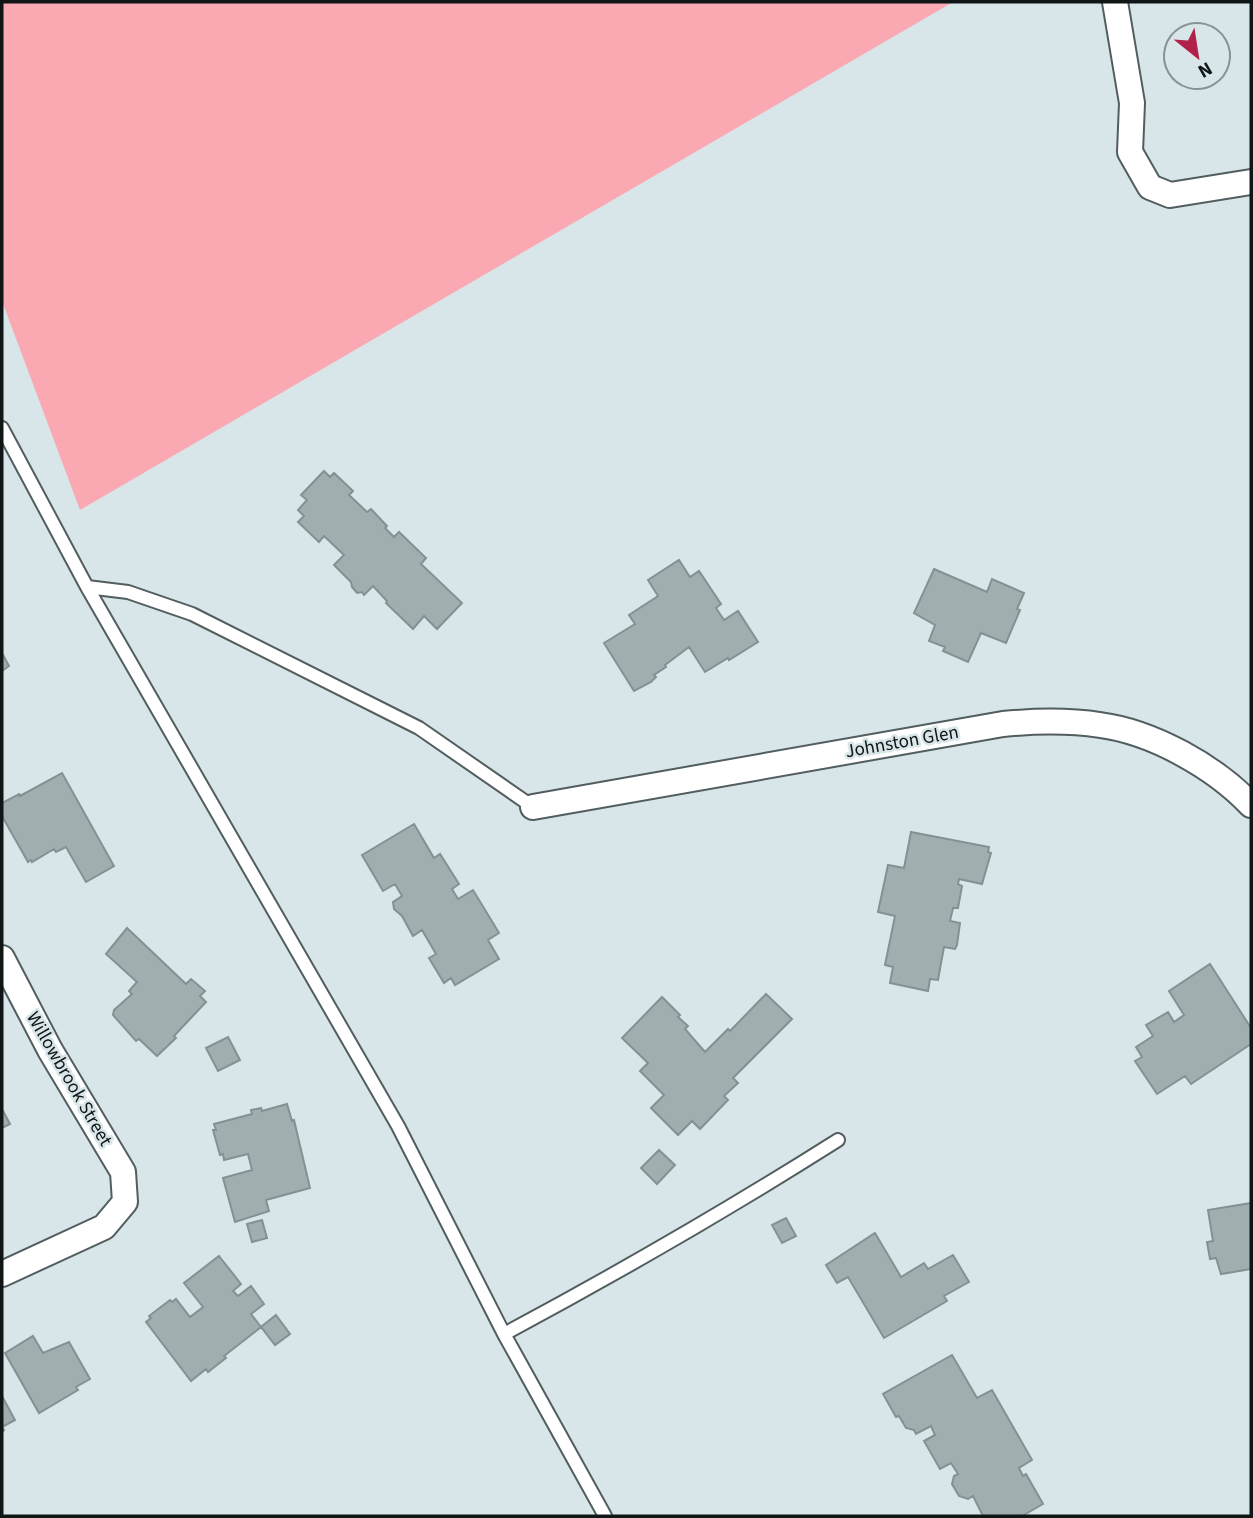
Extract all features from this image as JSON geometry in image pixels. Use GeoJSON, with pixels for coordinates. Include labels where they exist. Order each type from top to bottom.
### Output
{"type":"FeatureCollection","features":[{"type":"Feature","properties":{"kind":"street"},"geometry":{"type":"LineString","coordinates":[[1115,2],[1132,103],[1130,152],[1150,187],[1170,195],[1251,181]]}},
{"type":"Feature","properties":{"kind":"street","name":"Johnston Glen"},"geometry":{"type":"LineString","coordinates":[[533,807],[1003,724],[1050,720],[1102,725],[1146,738],[1219,775],[1251,805]]}},
{"type":"Feature","properties":{"kind":"street","name":"Willowbrook Street"},"geometry":{"type":"LineString","coordinates":[[2,958],[50,1049],[123,1172],[125,1202],[104,1227],[2,1274]]}},
{"type":"Feature","properties":{"kind":"lane"},"geometry":{"type":"LineString","coordinates":[[2,428],[88,587],[398,1126],[504,1334],[605,1516]]}},
{"type":"Feature","properties":{"kind":"lane"},"geometry":{"type":"LineString","coordinates":[[88,587],[128,593],[204,620],[419,728],[533,807]]}},
{"type":"Feature","properties":{"kind":"lane"},"geometry":{"type":"LineString","coordinates":[[504,1334],[603,1281],[738,1203],[838,1140]]}},
{"type":"Feature","properties":{"kind":"shaded area"},"geometry":{"type":"Polygon","coordinates":[[[2,2],[953,2],[80,510],[2,301],[2,2]]]}},
{"type":"Feature","properties":{"kind":"building"},"geometry":{"type":"Polygon","coordinates":[[[324,471],[330,477],[334,473],[353,491],[349,495],[367,512],[371,509],[394,537],[399,532],[426,558],[421,564],[462,603],[437,629],[424,616],[413,629],[373,586],[364,595],[362,592],[357,593],[351,582],[334,565],[344,555],[324,536],[319,542],[298,522],[304,516],[298,510],[307,500],[301,495],[324,471]]]}},
{"type":"Feature","properties":{"kind":"building"},"geometry":{"type":"Polygon","coordinates":[[[679,560],[690,577],[699,571],[721,604],[716,608],[724,620],[738,611],[758,642],[705,672],[689,647],[654,675],[656,677],[651,682],[634,691],[604,643],[635,624],[629,615],[658,596],[648,580],[679,560]]]}},
{"type":"Feature","properties":{"kind":"building"},"geometry":{"type":"Polygon","coordinates":[[[934,569],[987,592],[992,579],[1024,593],[1006,643],[981,633],[968,662],[943,651],[945,647],[929,641],[935,625],[914,613],[934,569]]]}},
{"type":"Feature","properties":{"kind":"building"},"geometry":{"type":"Polygon","coordinates":[[[2,653],[9,666],[2,671],[2,653]]]}},
{"type":"Feature","properties":{"kind":"building"},"geometry":{"type":"Polygon","coordinates":[[[62,773],[114,866],[86,882],[66,847],[56,852],[54,849],[28,862],[2,816],[2,803],[62,773]]]}},
{"type":"Feature","properties":{"kind":"building"},"geometry":{"type":"Polygon","coordinates":[[[414,824],[434,858],[440,854],[459,884],[452,889],[458,899],[473,890],[499,933],[488,940],[499,959],[455,985],[451,978],[444,983],[429,958],[436,954],[422,930],[413,936],[402,916],[394,909],[393,902],[402,896],[395,884],[383,891],[362,855],[414,824]]]}},
{"type":"Feature","properties":{"kind":"building"},"geometry":{"type":"Polygon","coordinates":[[[911,832],[989,847],[988,852],[991,853],[982,884],[959,879],[958,884],[962,886],[958,908],[953,908],[950,921],[960,923],[957,945],[955,949],[944,947],[938,980],[930,979],[928,991],[890,983],[893,967],[885,965],[895,916],[878,912],[888,865],[904,868],[911,832]]]}},
{"type":"Feature","properties":{"kind":"building"},"geometry":{"type":"Polygon","coordinates":[[[127,928],[186,984],[191,979],[205,991],[200,996],[206,1002],[157,1056],[139,1039],[136,1041],[113,1015],[114,1010],[132,994],[129,991],[137,982],[106,954],[127,928]]]}},
{"type":"Feature","properties":{"kind":"building"},"geometry":{"type":"Polygon","coordinates":[[[1210,964],[1251,1028],[1251,1044],[1191,1084],[1185,1076],[1157,1094],[1135,1061],[1142,1057],[1136,1047],[1153,1036],[1146,1025],[1168,1012],[1174,1022],[1184,1015],[1169,991],[1210,964]]]}},
{"type":"Feature","properties":{"kind":"building"},"geometry":{"type":"Polygon","coordinates":[[[766,994],[792,1019],[733,1078],[738,1083],[724,1096],[728,1100],[700,1129],[692,1121],[678,1135],[651,1108],[664,1095],[640,1071],[648,1063],[622,1038],[662,997],[680,1015],[678,1017],[688,1026],[685,1029],[705,1052],[766,994]]]}},
{"type":"Feature","properties":{"kind":"building"},"geometry":{"type":"Polygon","coordinates":[[[228,1037],[240,1060],[218,1071],[206,1048],[228,1037]]]}},
{"type":"Feature","properties":{"kind":"building"},"geometry":{"type":"Polygon","coordinates":[[[287,1104],[292,1121],[294,1120],[310,1188],[266,1200],[269,1211],[235,1222],[223,1178],[252,1170],[248,1154],[224,1160],[213,1130],[216,1130],[214,1124],[252,1114],[251,1110],[261,1108],[262,1111],[287,1104]]]}},
{"type":"Feature","properties":{"kind":"building"},"geometry":{"type":"Polygon","coordinates":[[[2,1109],[10,1124],[2,1128],[2,1109]]]}},
{"type":"Feature","properties":{"kind":"building"},"geometry":{"type":"Polygon","coordinates":[[[659,1150],[675,1165],[657,1184],[641,1168],[659,1150]]]}},
{"type":"Feature","properties":{"kind":"building"},"geometry":{"type":"Polygon","coordinates":[[[1251,1203],[1251,1269],[1221,1274],[1216,1258],[1210,1259],[1207,1242],[1213,1241],[1208,1210],[1251,1203]]]}},
{"type":"Feature","properties":{"kind":"building"},"geometry":{"type":"Polygon","coordinates":[[[786,1218],[796,1236],[782,1243],[772,1225],[786,1218]]]}},
{"type":"Feature","properties":{"kind":"building"},"geometry":{"type":"Polygon","coordinates":[[[262,1220],[267,1238],[252,1242],[247,1224],[262,1220]]]}},
{"type":"Feature","properties":{"kind":"building"},"geometry":{"type":"Polygon","coordinates":[[[875,1233],[901,1277],[924,1263],[928,1269],[953,1255],[969,1282],[944,1296],[947,1301],[884,1338],[848,1277],[837,1283],[826,1265],[875,1233]]]}},
{"type":"Feature","properties":{"kind":"building"},"geometry":{"type":"Polygon","coordinates":[[[219,1256],[241,1284],[233,1291],[238,1296],[251,1286],[264,1304],[251,1314],[261,1327],[208,1372],[206,1369],[191,1381],[146,1322],[151,1318],[149,1316],[170,1300],[172,1302],[176,1299],[190,1317],[203,1307],[184,1283],[219,1256]]]}},
{"type":"Feature","properties":{"kind":"building"},"geometry":{"type":"Polygon","coordinates":[[[276,1315],[290,1334],[275,1345],[261,1327],[276,1315]]]}},
{"type":"Feature","properties":{"kind":"building"},"geometry":{"type":"Polygon","coordinates":[[[33,1336],[43,1353],[69,1342],[90,1379],[76,1387],[78,1390],[39,1413],[5,1353],[33,1336]]]}},
{"type":"Feature","properties":{"kind":"building"},"geometry":{"type":"Polygon","coordinates":[[[952,1355],[977,1398],[992,1390],[1032,1460],[1019,1468],[1023,1476],[1026,1474],[1043,1504],[1022,1516],[983,1516],[973,1496],[968,1499],[959,1496],[952,1484],[954,1476],[958,1474],[951,1463],[940,1469],[924,1441],[935,1435],[931,1426],[916,1434],[914,1430],[906,1428],[899,1416],[896,1417],[883,1394],[952,1355]]]}},
{"type":"Feature","properties":{"kind":"building"},"geometry":{"type":"Polygon","coordinates":[[[2,1396],[15,1420],[2,1427],[2,1396]]]}}]}
